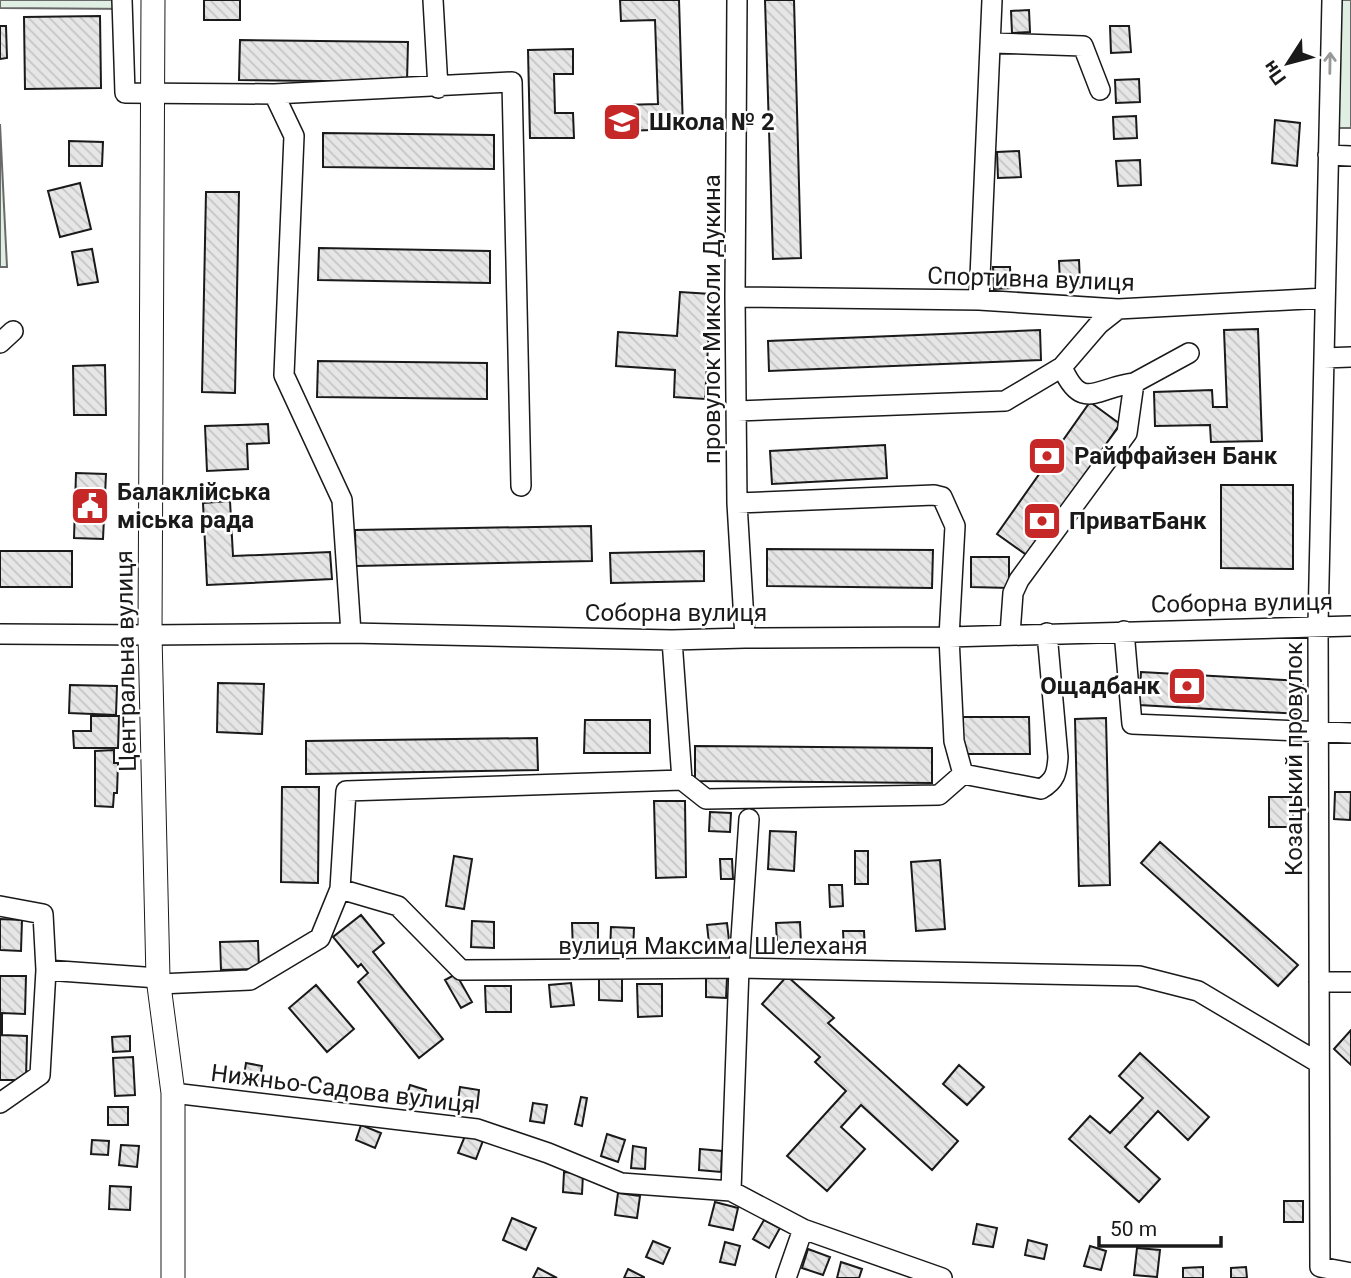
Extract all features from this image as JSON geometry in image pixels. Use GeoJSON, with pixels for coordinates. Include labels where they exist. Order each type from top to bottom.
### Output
{"type":"FeatureCollection","features":[{"type":"Feature","properties":{"kind":"main road","name":"Центральна вулиця"},"geometry":{"type":"LineString","coordinates":[[153,0],[150,635],[158,981],[173,1093],[173,1278]]}},
{"type":"Feature","properties":{"kind":"street"},"geometry":{"type":"LineString","coordinates":[[122,0],[125,93],[274,94],[438,88],[512,82],[521,486]]}},
{"type":"Feature","properties":{"kind":"street"},"geometry":{"type":"LineString","coordinates":[[433,0],[438,88]]}},
{"type":"Feature","properties":{"kind":"street","name":"провулок Миколи Дукина"},"geometry":{"type":"LineString","coordinates":[[737,0],[737,503],[745,638]]}},
{"type":"Feature","properties":{"kind":"street"},"geometry":{"type":"LineString","coordinates":[[979,300],[992,0]]}},
{"type":"Feature","properties":{"kind":"street","name":"Козацький провулок"},"geometry":{"type":"LineString","coordinates":[[1332,0],[1318,625],[1320,1267],[1351,1273]]}},
{"type":"Feature","properties":{"kind":"street"},"geometry":{"type":"LineString","coordinates":[[992,43],[1083,46],[1100,90]]}},
{"type":"Feature","properties":{"kind":"street"},"geometry":{"type":"LineString","coordinates":[[274,94],[294,136],[284,375],[342,500],[351,633]]}},
{"type":"Feature","properties":{"kind":"street"},"geometry":{"type":"LineString","coordinates":[[1328,155],[1351,156]]}},
{"type":"Feature","properties":{"kind":"street","name":"Спортивна вулиця"},"geometry":{"type":"LineString","coordinates":[[735,297],[979,300],[1118,309],[1325,298]]}},
{"type":"Feature","properties":{"kind":"street"},"geometry":{"type":"LineString","coordinates":[[737,411],[1006,401],[1062,367],[1099,324],[1118,309]]}},
{"type":"Feature","properties":{"kind":"street"},"geometry":{"type":"LineString","coordinates":[[1062,367],[1070,386],[1082,394],[1099,393],[1119,385],[1134,383],[1189,353]]}},
{"type":"Feature","properties":{"kind":"street"},"geometry":{"type":"LineString","coordinates":[[1324,358],[1351,357]]}},
{"type":"Feature","properties":{"kind":"street"},"geometry":{"type":"LineString","coordinates":[[1010,634],[1013,593],[1019,580],[1127,433],[1134,383]]}},
{"type":"Feature","properties":{"kind":"street"},"geometry":{"type":"LineString","coordinates":[[737,503],[934,495],[942,497],[955,526],[949,637],[954,741],[963,774]]}},
{"type":"Feature","properties":{"kind":"street","name":"Соборна вулиця"},"geometry":{"type":"LineString","coordinates":[[0,634],[351,633],[672,640],[949,637],[1351,626]]}},
{"type":"Feature","properties":{"kind":"street"},"geometry":{"type":"LineString","coordinates":[[1124,631],[1132,724],[1351,733]]}},
{"type":"Feature","properties":{"kind":"street"},"geometry":{"type":"LineString","coordinates":[[963,774],[1041,789],[1051,783],[1058,757],[1047,633]]}},
{"type":"Feature","properties":{"kind":"street"},"geometry":{"type":"LineString","coordinates":[[672,640],[682,779]]}},
{"type":"Feature","properties":{"kind":"street"},"geometry":{"type":"LineString","coordinates":[[46,970],[158,981],[250,980],[320,938],[340,889],[346,791],[682,779],[706,799],[939,795],[963,774]]}},
{"type":"Feature","properties":{"kind":"street"},"geometry":{"type":"LineString","coordinates":[[731,1191],[739,968],[748,819]]}},
{"type":"Feature","properties":{"kind":"street","name":"вулиця Максима Шелеханя"},"geometry":{"type":"LineString","coordinates":[[340,889],[398,906],[461,970],[739,968],[1139,976],[1198,991],[1320,1063]]}},
{"type":"Feature","properties":{"kind":"street"},"geometry":{"type":"LineString","coordinates":[[0,906],[43,914],[46,970],[40,1074],[0,1103]]}},
{"type":"Feature","properties":{"kind":"street"},"geometry":{"type":"LineString","coordinates":[[1319,982],[1351,982]]}},
{"type":"Feature","properties":{"kind":"street","name":"Нижньо-Садова вулиця"},"geometry":{"type":"LineString","coordinates":[[173,1093],[477,1129],[621,1182],[731,1191],[803,1229],[942,1278]]}},
{"type":"Feature","properties":{"kind":"street"},"geometry":{"type":"LineString","coordinates":[[786,1278],[803,1229]]}},
{"type":"Feature","properties":{"kind":"green space"},"geometry":{"type":"Polygon","coordinates":[[[0,0],[132,0],[132,9],[0,8],[0,0]]]}},
{"type":"Feature","properties":{"kind":"green space"},"geometry":{"type":"Polygon","coordinates":[[[1334,0],[1351,0],[1351,128],[1330,128],[1334,0]]]}},
{"type":"Feature","properties":{"kind":"green space"},"geometry":{"type":"Polygon","coordinates":[[[0,124],[7,267],[0,267],[0,124]]]}},
{"type":"Feature","properties":{"kind":"building"},"geometry":{"type":"Polygon","coordinates":[[[204,0],[240,0],[240,20],[204,20],[204,0]]]}},
{"type":"Feature","properties":{"kind":"building"},"geometry":{"type":"Polygon","coordinates":[[[620,0],[679,0],[683,129],[622,131],[622,105],[658,104],[655,20],[621,21],[620,0]]]}},
{"type":"Feature","properties":{"kind":"building"},"geometry":{"type":"Polygon","coordinates":[[[765,0],[794,0],[801,258],[773,259],[765,0]]]}},
{"type":"Feature","properties":{"kind":"building"},"geometry":{"type":"Polygon","coordinates":[[[1029,10],[1030,32],[1012,33],[1011,11],[1029,10]]]}},
{"type":"Feature","properties":{"kind":"building"},"geometry":{"type":"Polygon","coordinates":[[[100,16],[101,88],[25,89],[24,17],[100,16]]]}},
{"type":"Feature","properties":{"kind":"building"},"geometry":{"type":"Polygon","coordinates":[[[0,26],[6,26],[7,58],[0,59],[0,26]]]}},
{"type":"Feature","properties":{"kind":"building"},"geometry":{"type":"Polygon","coordinates":[[[1110,26],[1129,26],[1131,52],[1111,53],[1110,26]]]}},
{"type":"Feature","properties":{"kind":"building"},"geometry":{"type":"Polygon","coordinates":[[[240,40],[408,42],[407,82],[239,80],[240,40]]]}},
{"type":"Feature","properties":{"kind":"building"},"geometry":{"type":"Polygon","coordinates":[[[573,49],[573,74],[554,74],[555,113],[573,113],[574,138],[530,138],[528,50],[573,49]]]}},
{"type":"Feature","properties":{"kind":"building"},"geometry":{"type":"Polygon","coordinates":[[[1139,79],[1140,102],[1116,103],[1115,80],[1139,79]]]}},
{"type":"Feature","properties":{"kind":"building"},"geometry":{"type":"Polygon","coordinates":[[[1136,116],[1137,138],[1114,139],[1113,117],[1136,116]]]}},
{"type":"Feature","properties":{"kind":"building"},"geometry":{"type":"Polygon","coordinates":[[[1275,120],[1300,123],[1297,166],[1272,163],[1275,120]]]}},
{"type":"Feature","properties":{"kind":"building"},"geometry":{"type":"Polygon","coordinates":[[[323,133],[494,135],[494,169],[323,167],[323,133]]]}},
{"type":"Feature","properties":{"kind":"building"},"geometry":{"type":"Polygon","coordinates":[[[69,141],[103,142],[102,166],[69,166],[69,141]]]}},
{"type":"Feature","properties":{"kind":"building"},"geometry":{"type":"Polygon","coordinates":[[[1019,151],[1021,177],[998,178],[997,152],[1019,151]]]}},
{"type":"Feature","properties":{"kind":"building"},"geometry":{"type":"Polygon","coordinates":[[[1140,160],[1141,185],[1118,186],[1116,161],[1140,160]]]}},
{"type":"Feature","properties":{"kind":"building"},"geometry":{"type":"Polygon","coordinates":[[[80,183],[91,229],[60,237],[48,191],[80,183]]]}},
{"type":"Feature","properties":{"kind":"building"},"geometry":{"type":"Polygon","coordinates":[[[206,192],[239,192],[235,393],[202,392],[206,192]]]}},
{"type":"Feature","properties":{"kind":"building"},"geometry":{"type":"Polygon","coordinates":[[[319,248],[490,251],[490,283],[318,280],[319,248]]]}},
{"type":"Feature","properties":{"kind":"building"},"geometry":{"type":"Polygon","coordinates":[[[92,249],[98,282],[78,285],[72,252],[92,249]]]}},
{"type":"Feature","properties":{"kind":"building"},"geometry":{"type":"Polygon","coordinates":[[[1079,260],[1080,283],[1060,283],[1059,261],[1079,260]]]}},
{"type":"Feature","properties":{"kind":"building"},"geometry":{"type":"Polygon","coordinates":[[[993,267],[1010,267],[1011,288],[994,289],[993,267]]]}},
{"type":"Feature","properties":{"kind":"building"},"geometry":{"type":"Polygon","coordinates":[[[680,292],[711,294],[705,399],[674,397],[675,370],[616,366],[618,332],[677,336],[680,292]]]}},
{"type":"Feature","properties":{"kind":"building"},"geometry":{"type":"Polygon","coordinates":[[[1258,329],[1262,441],[1211,442],[1210,425],[1155,426],[1154,392],[1212,390],[1213,407],[1227,407],[1224,330],[1258,329]]]}},
{"type":"Feature","properties":{"kind":"building"},"geometry":{"type":"Polygon","coordinates":[[[1040,330],[1041,360],[769,371],[768,341],[1040,330]]]}},
{"type":"Feature","properties":{"kind":"building"},"geometry":{"type":"Polygon","coordinates":[[[318,361],[487,363],[487,399],[317,397],[318,361]]]}},
{"type":"Feature","properties":{"kind":"building"},"geometry":{"type":"Polygon","coordinates":[[[105,365],[106,415],[74,415],[73,366],[105,365]]]}},
{"type":"Feature","properties":{"kind":"building"},"geometry":{"type":"Polygon","coordinates":[[[1090,402],[1120,424],[1028,556],[997,534],[1090,402]]]}},
{"type":"Feature","properties":{"kind":"building"},"geometry":{"type":"Polygon","coordinates":[[[268,424],[269,443],[247,444],[248,469],[207,471],[205,426],[268,424]]]}},
{"type":"Feature","properties":{"kind":"building"},"geometry":{"type":"Polygon","coordinates":[[[885,445],[887,478],[772,484],[770,451],[885,445]]]}},
{"type":"Feature","properties":{"kind":"building","name":"Балаклійська міська рада"},"geometry":{"type":"Polygon","coordinates":[[[76,473],[106,474],[103,539],[74,538],[76,473]]]}},
{"type":"Feature","properties":{"kind":"building"},"geometry":{"type":"Polygon","coordinates":[[[1221,485],[1293,485],[1293,569],[1221,568],[1221,485]]]}},
{"type":"Feature","properties":{"kind":"building"},"geometry":{"type":"Polygon","coordinates":[[[230,501],[233,556],[330,552],[332,579],[207,585],[203,503],[230,501]]]}},
{"type":"Feature","properties":{"kind":"building"},"geometry":{"type":"Polygon","coordinates":[[[591,526],[592,561],[356,566],[355,530],[591,526]]]}},
{"type":"Feature","properties":{"kind":"building"},"geometry":{"type":"Polygon","coordinates":[[[767,549],[933,550],[932,588],[767,586],[767,549]]]}},
{"type":"Feature","properties":{"kind":"building"},"geometry":{"type":"Polygon","coordinates":[[[0,551],[72,551],[72,587],[0,587],[0,551]]]}},
{"type":"Feature","properties":{"kind":"building"},"geometry":{"type":"Polygon","coordinates":[[[704,551],[704,581],[611,583],[610,553],[704,551]]]}},
{"type":"Feature","properties":{"kind":"building"},"geometry":{"type":"Polygon","coordinates":[[[971,557],[1009,557],[1009,588],[971,587],[971,557]]]}},
{"type":"Feature","properties":{"kind":"building"},"geometry":{"type":"Polygon","coordinates":[[[1141,672],[1303,681],[1301,714],[1139,705],[1141,672]]]}},
{"type":"Feature","properties":{"kind":"building"},"geometry":{"type":"Polygon","coordinates":[[[218,683],[264,684],[262,734],[217,732],[218,683]]]}},
{"type":"Feature","properties":{"kind":"building"},"geometry":{"type":"Polygon","coordinates":[[[70,685],[117,686],[116,715],[69,713],[70,685]]]}},
{"type":"Feature","properties":{"kind":"building"},"geometry":{"type":"Polygon","coordinates":[[[91,716],[119,716],[118,748],[74,748],[73,731],[91,731],[91,716]]]}},
{"type":"Feature","properties":{"kind":"building"},"geometry":{"type":"Polygon","coordinates":[[[963,717],[1029,717],[1030,754],[963,754],[963,717]]]}},
{"type":"Feature","properties":{"kind":"building"},"geometry":{"type":"Polygon","coordinates":[[[1106,718],[1110,885],[1079,886],[1075,719],[1106,718]]]}},
{"type":"Feature","properties":{"kind":"building"},"geometry":{"type":"Polygon","coordinates":[[[585,720],[650,720],[650,753],[584,753],[585,720]]]}},
{"type":"Feature","properties":{"kind":"building"},"geometry":{"type":"Polygon","coordinates":[[[537,738],[538,770],[306,774],[306,741],[537,738]]]}},
{"type":"Feature","properties":{"kind":"building"},"geometry":{"type":"Polygon","coordinates":[[[695,746],[932,748],[932,783],[695,781],[695,746]]]}},
{"type":"Feature","properties":{"kind":"building"},"geometry":{"type":"Polygon","coordinates":[[[114,750],[114,763],[118,763],[117,793],[114,793],[113,807],[95,806],[95,751],[114,750]]]}},
{"type":"Feature","properties":{"kind":"building"},"geometry":{"type":"Polygon","coordinates":[[[282,787],[319,787],[318,883],[281,882],[282,787]]]}},
{"type":"Feature","properties":{"kind":"building"},"geometry":{"type":"Polygon","coordinates":[[[1335,792],[1351,792],[1350,820],[1334,819],[1335,792]]]}},
{"type":"Feature","properties":{"kind":"building"},"geometry":{"type":"Polygon","coordinates":[[[1269,797],[1293,797],[1293,827],[1269,827],[1269,797]]]}},
{"type":"Feature","properties":{"kind":"building"},"geometry":{"type":"Polygon","coordinates":[[[654,801],[685,801],[686,877],[656,878],[654,801]]]}},
{"type":"Feature","properties":{"kind":"building"},"geometry":{"type":"Polygon","coordinates":[[[710,812],[731,813],[730,832],[709,831],[710,812]]]}},
{"type":"Feature","properties":{"kind":"building"},"geometry":{"type":"Polygon","coordinates":[[[770,831],[796,832],[794,871],[768,869],[770,831]]]}},
{"type":"Feature","properties":{"kind":"building"},"geometry":{"type":"Polygon","coordinates":[[[1160,842],[1298,965],[1278,986],[1141,863],[1160,842]]]}},
{"type":"Feature","properties":{"kind":"building"},"geometry":{"type":"Polygon","coordinates":[[[855,851],[868,851],[868,884],[855,884],[855,851]]]}},
{"type":"Feature","properties":{"kind":"building"},"geometry":{"type":"Polygon","coordinates":[[[454,856],[472,859],[464,909],[446,906],[454,856]]]}},
{"type":"Feature","properties":{"kind":"building"},"geometry":{"type":"Polygon","coordinates":[[[720,859],[732,859],[733,879],[721,879],[720,859]]]}},
{"type":"Feature","properties":{"kind":"building"},"geometry":{"type":"Polygon","coordinates":[[[940,860],[945,929],[916,931],[911,862],[940,860]]]}},
{"type":"Feature","properties":{"kind":"building"},"geometry":{"type":"Polygon","coordinates":[[[829,885],[842,885],[843,906],[830,907],[829,885]]]}},
{"type":"Feature","properties":{"kind":"building"},"geometry":{"type":"Polygon","coordinates":[[[361,915],[384,943],[373,952],[443,1039],[419,1058],[358,982],[368,973],[361,964],[358,967],[333,937],[361,915]]]}},
{"type":"Feature","properties":{"kind":"building"},"geometry":{"type":"Polygon","coordinates":[[[0,919],[22,920],[21,951],[0,950],[0,919]]]}},
{"type":"Feature","properties":{"kind":"building"},"geometry":{"type":"Polygon","coordinates":[[[472,921],[494,922],[494,948],[471,947],[472,921]]]}},
{"type":"Feature","properties":{"kind":"building"},"geometry":{"type":"Polygon","coordinates":[[[800,922],[801,944],[777,944],[776,923],[800,922]]]}},
{"type":"Feature","properties":{"kind":"building"},"geometry":{"type":"Polygon","coordinates":[[[572,923],[598,923],[598,949],[573,950],[572,923]]]}},
{"type":"Feature","properties":{"kind":"building"},"geometry":{"type":"Polygon","coordinates":[[[727,923],[730,949],[710,952],[707,925],[727,923]]]}},
{"type":"Feature","properties":{"kind":"building"},"geometry":{"type":"Polygon","coordinates":[[[611,927],[634,928],[633,951],[610,951],[611,927]]]}},
{"type":"Feature","properties":{"kind":"building"},"geometry":{"type":"Polygon","coordinates":[[[843,931],[864,931],[865,950],[844,950],[843,931]]]}},
{"type":"Feature","properties":{"kind":"building"},"geometry":{"type":"Polygon","coordinates":[[[258,941],[259,969],[221,970],[220,942],[258,941]]]}},
{"type":"Feature","properties":{"kind":"building"},"geometry":{"type":"Polygon","coordinates":[[[456,974],[472,1002],[461,1008],[445,980],[456,974]]]}},
{"type":"Feature","properties":{"kind":"building"},"geometry":{"type":"Polygon","coordinates":[[[0,976],[26,976],[25,1014],[2,1013],[2,1035],[27,1036],[26,1080],[0,1080],[0,976]]]}},
{"type":"Feature","properties":{"kind":"building"},"geometry":{"type":"Polygon","coordinates":[[[787,976],[834,1018],[828,1023],[958,1141],[932,1170],[861,1105],[841,1127],[865,1149],[827,1191],[787,1156],[846,1091],[815,1062],[820,1057],[762,1004],[787,976]]]}},
{"type":"Feature","properties":{"kind":"building"},"geometry":{"type":"Polygon","coordinates":[[[599,978],[622,978],[622,1001],[599,1000],[599,978]]]}},
{"type":"Feature","properties":{"kind":"building"},"geometry":{"type":"Polygon","coordinates":[[[706,978],[727,978],[726,998],[706,997],[706,978]]]}},
{"type":"Feature","properties":{"kind":"building"},"geometry":{"type":"Polygon","coordinates":[[[571,983],[574,1005],[551,1007],[549,985],[571,983]]]}},
{"type":"Feature","properties":{"kind":"building"},"geometry":{"type":"Polygon","coordinates":[[[637,984],[662,984],[662,1016],[638,1017],[637,984]]]}},
{"type":"Feature","properties":{"kind":"building"},"geometry":{"type":"Polygon","coordinates":[[[316,985],[354,1029],[327,1052],[289,1008],[316,985]]]}},
{"type":"Feature","properties":{"kind":"building"},"geometry":{"type":"Polygon","coordinates":[[[485,986],[511,986],[511,1012],[486,1012],[485,986]]]}},
{"type":"Feature","properties":{"kind":"building"},"geometry":{"type":"Polygon","coordinates":[[[1351,1030],[1351,1065],[1334,1049],[1351,1030]]]}},
{"type":"Feature","properties":{"kind":"building"},"geometry":{"type":"Polygon","coordinates":[[[130,1036],[130,1051],[113,1052],[112,1037],[130,1036]]]}},
{"type":"Feature","properties":{"kind":"building"},"geometry":{"type":"Polygon","coordinates":[[[1140,1053],[1209,1117],[1188,1140],[1158,1111],[1125,1147],[1160,1179],[1139,1202],[1069,1139],[1090,1116],[1110,1133],[1143,1098],[1119,1076],[1140,1053]]]}},
{"type":"Feature","properties":{"kind":"building"},"geometry":{"type":"Polygon","coordinates":[[[133,1057],[135,1095],[115,1096],[113,1058],[133,1057]]]}},
{"type":"Feature","properties":{"kind":"building"},"geometry":{"type":"Polygon","coordinates":[[[246,1063],[262,1066],[259,1085],[243,1082],[246,1063]]]}},
{"type":"Feature","properties":{"kind":"building"},"geometry":{"type":"Polygon","coordinates":[[[959,1065],[984,1087],[967,1105],[943,1084],[959,1065]]]}},
{"type":"Feature","properties":{"kind":"building"},"geometry":{"type":"Polygon","coordinates":[[[410,1085],[426,1090],[421,1107],[405,1102],[410,1085]]]}},
{"type":"Feature","properties":{"kind":"building"},"geometry":{"type":"Polygon","coordinates":[[[460,1087],[479,1090],[477,1108],[457,1106],[460,1087]]]}},
{"type":"Feature","properties":{"kind":"building"},"geometry":{"type":"Polygon","coordinates":[[[581,1097],[587,1098],[582,1126],[575,1124],[581,1097]]]}},
{"type":"Feature","properties":{"kind":"building"},"geometry":{"type":"Polygon","coordinates":[[[533,1103],[547,1105],[544,1123],[530,1121],[533,1103]]]}},
{"type":"Feature","properties":{"kind":"building"},"geometry":{"type":"Polygon","coordinates":[[[108,1107],[128,1107],[128,1125],[108,1125],[108,1107]]]}},
{"type":"Feature","properties":{"kind":"building"},"geometry":{"type":"Polygon","coordinates":[[[361,1125],[381,1133],[375,1148],[356,1140],[361,1125]]]}},
{"type":"Feature","properties":{"kind":"building"},"geometry":{"type":"Polygon","coordinates":[[[467,1131],[484,1138],[476,1159],[458,1153],[467,1131]]]}},
{"type":"Feature","properties":{"kind":"building"},"geometry":{"type":"Polygon","coordinates":[[[607,1134],[625,1140],[618,1162],[601,1156],[607,1134]]]}},
{"type":"Feature","properties":{"kind":"building"},"geometry":{"type":"Polygon","coordinates":[[[92,1140],[109,1141],[108,1155],[91,1154],[92,1140]]]}},
{"type":"Feature","properties":{"kind":"building"},"geometry":{"type":"Polygon","coordinates":[[[121,1145],[139,1146],[137,1167],[119,1165],[121,1145]]]}},
{"type":"Feature","properties":{"kind":"building"},"geometry":{"type":"Polygon","coordinates":[[[633,1146],[646,1148],[645,1169],[631,1168],[633,1146]]]}},
{"type":"Feature","properties":{"kind":"building"},"geometry":{"type":"Polygon","coordinates":[[[700,1149],[722,1151],[721,1172],[699,1170],[700,1149]]]}},
{"type":"Feature","properties":{"kind":"building"},"geometry":{"type":"Polygon","coordinates":[[[564,1172],[583,1174],[582,1194],[563,1192],[564,1172]]]}},
{"type":"Feature","properties":{"kind":"building"},"geometry":{"type":"Polygon","coordinates":[[[110,1186],[131,1187],[130,1210],[109,1209],[110,1186]]]}},
{"type":"Feature","properties":{"kind":"building"},"geometry":{"type":"Polygon","coordinates":[[[618,1193],[640,1196],[637,1218],[615,1215],[618,1193]]]}},
{"type":"Feature","properties":{"kind":"building"},"geometry":{"type":"Polygon","coordinates":[[[1284,1201],[1303,1201],[1303,1222],[1284,1222],[1284,1201]]]}},
{"type":"Feature","properties":{"kind":"building"},"geometry":{"type":"Polygon","coordinates":[[[715,1202],[738,1208],[733,1230],[709,1225],[715,1202]]]}},
{"type":"Feature","properties":{"kind":"building"},"geometry":{"type":"Polygon","coordinates":[[[512,1218],[536,1228],[526,1250],[503,1240],[512,1218]]]}},
{"type":"Feature","properties":{"kind":"building"},"geometry":{"type":"Polygon","coordinates":[[[764,1220],[780,1228],[769,1248],[753,1239],[764,1220]]]}},
{"type":"Feature","properties":{"kind":"building"},"geometry":{"type":"Polygon","coordinates":[[[977,1224],[997,1228],[993,1247],[973,1244],[977,1224]]]}},
{"type":"Feature","properties":{"kind":"building"},"geometry":{"type":"Polygon","coordinates":[[[1028,1240],[1047,1245],[1044,1259],[1025,1255],[1028,1240]]]}},
{"type":"Feature","properties":{"kind":"building"},"geometry":{"type":"Polygon","coordinates":[[[653,1241],[670,1248],[663,1264],[646,1257],[653,1241]]]}},
{"type":"Feature","properties":{"kind":"building"},"geometry":{"type":"Polygon","coordinates":[[[725,1242],[740,1246],[735,1265],[720,1262],[725,1242]]]}},
{"type":"Feature","properties":{"kind":"building"},"geometry":{"type":"Polygon","coordinates":[[[1090,1246],[1106,1251],[1101,1270],[1084,1266],[1090,1246]]]}},
{"type":"Feature","properties":{"kind":"building"},"geometry":{"type":"Polygon","coordinates":[[[1137,1248],[1160,1250],[1157,1277],[1134,1275],[1137,1248]]]}},
{"type":"Feature","properties":{"kind":"building"},"geometry":{"type":"Polygon","coordinates":[[[808,1249],[830,1257],[823,1275],[802,1268],[808,1249]]]}},
{"type":"Feature","properties":{"kind":"building"},"geometry":{"type":"Polygon","coordinates":[[[841,1262],[862,1269],[859,1278],[837,1278],[841,1262]]]}},
{"type":"Feature","properties":{"kind":"building"},"geometry":{"type":"Polygon","coordinates":[[[1203,1267],[1203,1278],[1183,1278],[1183,1268],[1203,1267]]]}},
{"type":"Feature","properties":{"kind":"building"},"geometry":{"type":"Polygon","coordinates":[[[1246,1267],[1247,1278],[1231,1278],[1231,1268],[1246,1267]]]}},
{"type":"Feature","properties":{"kind":"building"},"geometry":{"type":"Polygon","coordinates":[[[538,1268],[557,1278],[533,1278],[538,1268]]]}},
{"type":"Feature","properties":{"kind":"building"},"geometry":{"type":"Polygon","coordinates":[[[628,1269],[644,1277],[644,1278],[624,1278],[628,1269]]]}},
{"type":"Feature","properties":{"kind":"place","name":"Школа № 2"},"geometry":{"type":"Point","coordinates":[622,122]}},
{"type":"Feature","properties":{"kind":"place","name":"Райффайзен Банк"},"geometry":{"type":"Point","coordinates":[1047,456]}},
{"type":"Feature","properties":{"kind":"place","name":"Балаклійська міська рада"},"geometry":{"type":"Point","coordinates":[90,506]}},
{"type":"Feature","properties":{"kind":"place","name":"ПриватБанк"},"geometry":{"type":"Point","coordinates":[1042,521]}},
{"type":"Feature","properties":{"kind":"place","name":"Ощадбанк"},"geometry":{"type":"Point","coordinates":[1187,686]}}]}
